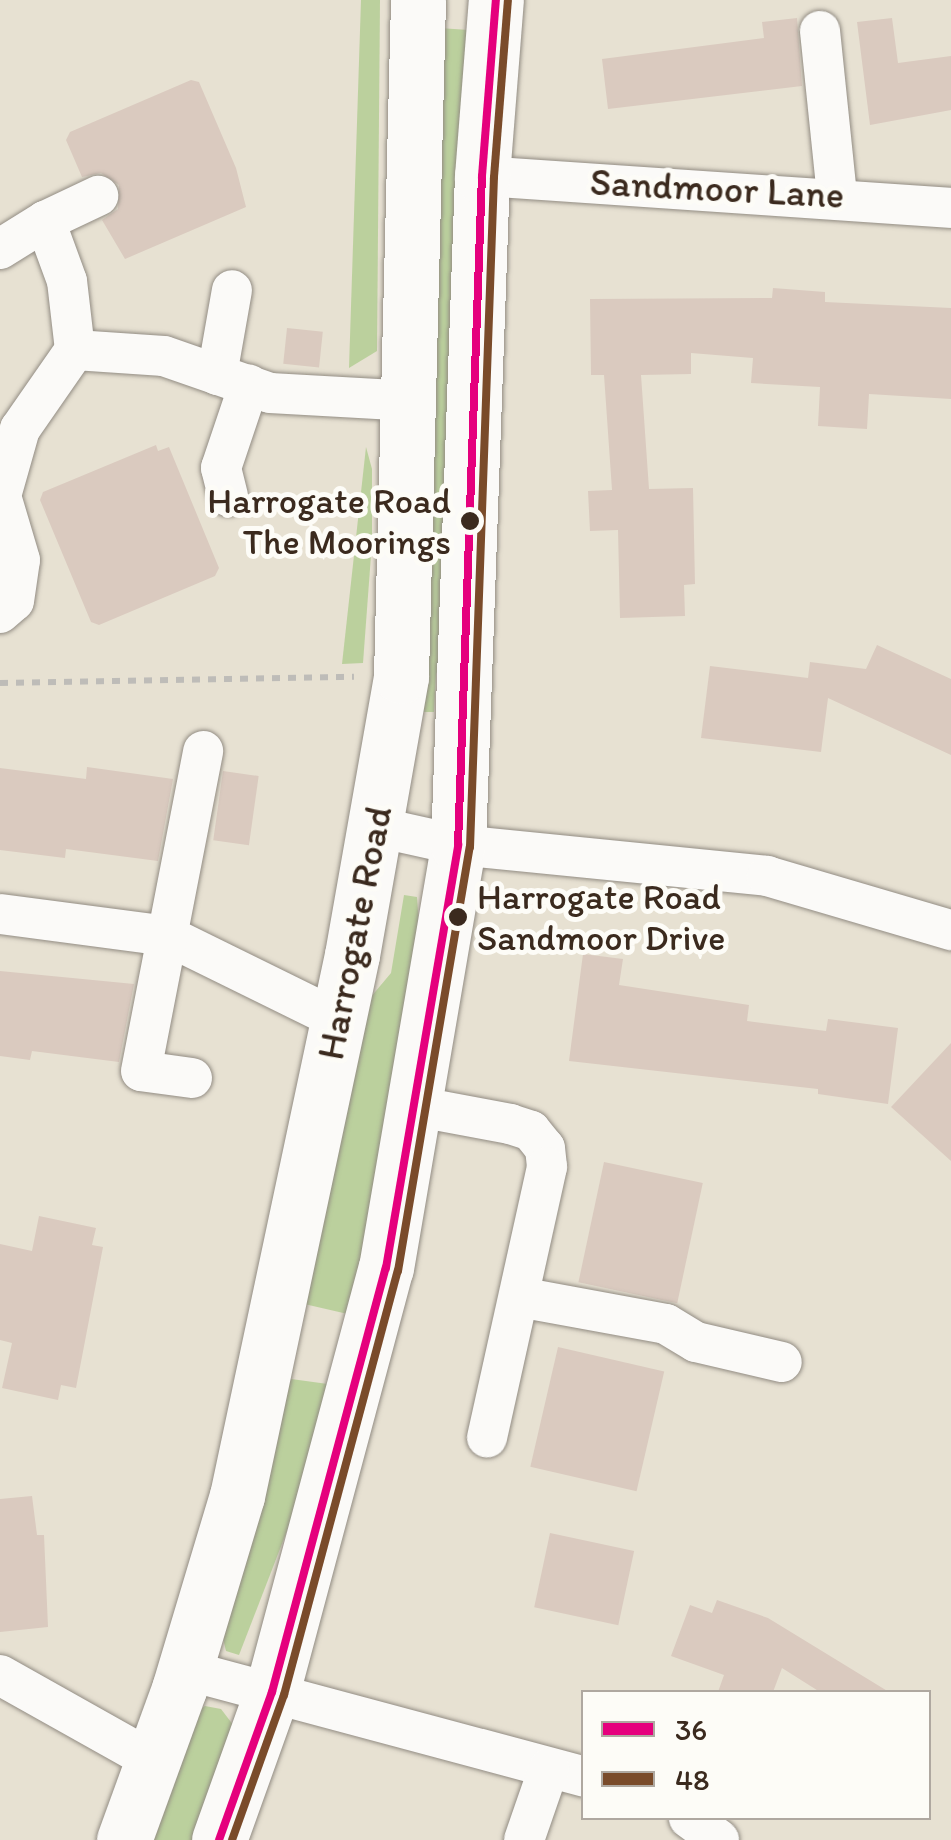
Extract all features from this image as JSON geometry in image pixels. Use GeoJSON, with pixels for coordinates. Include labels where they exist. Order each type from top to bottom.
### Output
{"type":"FeatureCollection","features":[{"type":"Feature","properties":{"kind":"highway","name":"Harrogate Road"},"geometry":{"type":"LineString","coordinates":[[124,1840],[186,1670],[238,1496],[339,1020],[402,676],[413,401],[418,0]]}},
{"type":"Feature","properties":{"kind":"highway"},"geometry":{"type":"LineString","coordinates":[[219,1840],[272,1692],[386,1268],[458,844],[482,176],[507,2]]}},
{"type":"Feature","properties":{"kind":"street"},"geometry":{"type":"LineString","coordinates":[[820,31],[837,196]]}},
{"type":"Feature","properties":{"kind":"street","name":"Sandmoor Lane"},"geometry":{"type":"LineString","coordinates":[[482,176],[837,196],[951,208]]}},
{"type":"Feature","properties":{"kind":"street"},"geometry":{"type":"LineString","coordinates":[[0,249],[45,221],[98,196]]}},
{"type":"Feature","properties":{"kind":"street"},"geometry":{"type":"LineString","coordinates":[[45,221],[66,281],[75,350]]}},
{"type":"Feature","properties":{"kind":"street"},"geometry":{"type":"LineString","coordinates":[[228,496],[221,468],[232,380],[232,290]]}},
{"type":"Feature","properties":{"kind":"street"},"geometry":{"type":"LineString","coordinates":[[75,350],[164,356],[270,393],[413,401]]}},
{"type":"Feature","properties":{"kind":"street"},"geometry":{"type":"LineString","coordinates":[[0,613],[14,602],[20,560],[1,496],[8,441],[46,381],[75,350]]}},
{"type":"Feature","properties":{"kind":"street"},"geometry":{"type":"LineString","coordinates":[[192,1078],[141,1071],[203,751]]}},
{"type":"Feature","properties":{"kind":"street"},"geometry":{"type":"LineString","coordinates":[[377,828],[458,844],[767,876],[951,930]]}},
{"type":"Feature","properties":{"kind":"street"},"geometry":{"type":"LineString","coordinates":[[0,914],[168,936],[339,1020]]}},
{"type":"Feature","properties":{"kind":"street"},"geometry":{"type":"LineString","coordinates":[[414,1106],[510,1124],[531,1131],[545,1148],[547,1167],[487,1437]]}},
{"type":"Feature","properties":{"kind":"street"},"geometry":{"type":"LineString","coordinates":[[518,1297],[666,1324],[696,1342],[782,1362]]}},
{"type":"Feature","properties":{"kind":"street"},"geometry":{"type":"LineString","coordinates":[[186,1670],[566,1772],[524,1840]]}},
{"type":"Feature","properties":{"kind":"street"},"geometry":{"type":"LineString","coordinates":[[0,1675],[153,1761]]}},
{"type":"Feature","properties":{"kind":"street"},"geometry":{"type":"LineString","coordinates":[[692,1820],[719,1840]]}},
{"type":"Feature","properties":{"kind":"path"},"geometry":{"type":"LineString","coordinates":[[0,683],[402,676]]}},
{"type":"Feature","properties":{"kind":"green space"},"geometry":{"type":"Polygon","coordinates":[[[361,0],[380,0],[377,351],[349,368],[361,0]]]}},
{"type":"Feature","properties":{"kind":"green space"},"geometry":{"type":"Polygon","coordinates":[[[439,28],[469,30],[451,642],[436,674],[434,712],[416,712],[439,28]]]}},
{"type":"Feature","properties":{"kind":"green space"},"geometry":{"type":"Polygon","coordinates":[[[366,447],[372,469],[372,542],[363,663],[342,664],[366,447]]]}},
{"type":"Feature","properties":{"kind":"green space"},"geometry":{"type":"Polygon","coordinates":[[[404,895],[417,897],[420,940],[352,1315],[300,1303],[370,998],[391,973],[404,895]]]}},
{"type":"Feature","properties":{"kind":"green space"},"geometry":{"type":"Polygon","coordinates":[[[284,1378],[335,1385],[319,1448],[239,1655],[226,1651],[220,1626],[284,1378]]]}},
{"type":"Feature","properties":{"kind":"green space"},"geometry":{"type":"Polygon","coordinates":[[[205,1706],[221,1709],[234,1726],[195,1840],[149,1840],[193,1714],[205,1706]]]}},
{"type":"Feature","properties":{"kind":"building"},"geometry":{"type":"Polygon","coordinates":[[[797,18],[802,86],[608,109],[602,59],[764,38],[762,22],[797,18]]]}},
{"type":"Feature","properties":{"kind":"building"},"geometry":{"type":"Polygon","coordinates":[[[892,18],[898,63],[951,56],[951,110],[870,125],[857,22],[892,18]]]}},
{"type":"Feature","properties":{"kind":"building"},"geometry":{"type":"Polygon","coordinates":[[[191,80],[199,82],[236,168],[246,207],[125,259],[102,220],[118,209],[119,185],[101,173],[82,177],[66,140],[70,132],[191,80]]]}},
{"type":"Feature","properties":{"kind":"building"},"geometry":{"type":"Polygon","coordinates":[[[773,288],[825,292],[825,302],[951,308],[951,399],[869,394],[867,429],[818,426],[820,387],[751,383],[753,358],[691,353],[691,374],[641,375],[649,489],[693,488],[695,584],[684,585],[685,616],[620,618],[618,530],[590,531],[588,491],[612,490],[604,375],[591,375],[590,299],[772,298],[773,288]]]}},
{"type":"Feature","properties":{"kind":"building"},"geometry":{"type":"Polygon","coordinates":[[[287,328],[323,332],[319,368],[283,364],[287,328]]]}},
{"type":"Feature","properties":{"kind":"building"},"geometry":{"type":"Polygon","coordinates":[[[156,445],[158,451],[169,447],[219,568],[215,576],[99,625],[91,622],[40,500],[43,492],[156,445]]]}},
{"type":"Feature","properties":{"kind":"building"},"geometry":{"type":"Polygon","coordinates":[[[877,645],[951,679],[951,755],[828,698],[821,752],[701,738],[710,666],[808,678],[810,662],[866,669],[877,645]]]}},
{"type":"Feature","properties":{"kind":"building"},"geometry":{"type":"Polygon","coordinates":[[[87,767],[173,779],[158,861],[66,849],[65,858],[0,850],[0,768],[86,779],[87,767]]]}},
{"type":"Feature","properties":{"kind":"building"},"geometry":{"type":"Polygon","coordinates":[[[223,771],[259,776],[249,845],[213,840],[223,771]]]}},
{"type":"Feature","properties":{"kind":"building"},"geometry":{"type":"Polygon","coordinates":[[[583,954],[623,959],[619,985],[749,1005],[747,1021],[826,1031],[828,1019],[898,1028],[888,1104],[818,1094],[818,1089],[569,1061],[583,954]]]}},
{"type":"Feature","properties":{"kind":"building"},"geometry":{"type":"Polygon","coordinates":[[[0,971],[134,984],[119,1062],[32,1051],[30,1060],[0,1056],[0,971]]]}},
{"type":"Feature","properties":{"kind":"building"},"geometry":{"type":"Polygon","coordinates":[[[951,1043],[951,1161],[891,1107],[951,1043]]]}},
{"type":"Feature","properties":{"kind":"building"},"geometry":{"type":"Polygon","coordinates":[[[604,1162],[703,1183],[677,1303],[578,1282],[604,1162]]]}},
{"type":"Feature","properties":{"kind":"building"},"geometry":{"type":"Polygon","coordinates":[[[39,1216],[96,1228],[92,1245],[103,1247],[76,1388],[61,1385],[58,1400],[2,1388],[12,1343],[0,1340],[0,1244],[32,1251],[39,1216]]]}},
{"type":"Feature","properties":{"kind":"building"},"geometry":{"type":"Polygon","coordinates":[[[558,1347],[664,1372],[637,1491],[530,1467],[558,1347]]]}},
{"type":"Feature","properties":{"kind":"building"},"geometry":{"type":"Polygon","coordinates":[[[32,1496],[37,1535],[44,1535],[48,1627],[0,1632],[0,1499],[32,1496]]]}},
{"type":"Feature","properties":{"kind":"building"},"geometry":{"type":"Polygon","coordinates":[[[550,1533],[634,1551],[618,1625],[534,1607],[550,1533]]]}},
{"type":"Feature","properties":{"kind":"building"},"geometry":{"type":"Polygon","coordinates":[[[717,1600],[768,1618],[886,1690],[817,1690],[782,1668],[774,1690],[719,1690],[724,1675],[671,1656],[690,1605],[712,1613],[717,1600]]]}},
{"type":"Feature","properties":{"kind":"transit line","name":"36"},"geometry":{"type":"LineString","coordinates":[[219,1840],[272,1692],[386,1268],[458,845],[482,176],[496,0]]}},
{"type":"Feature","properties":{"kind":"transit line","name":"48"},"geometry":{"type":"LineString","coordinates":[[232,1840],[284,1695],[398,1271],[470,847],[494,177],[508,1]]}},
{"type":"Feature","properties":{"kind":"place","name":"Harrogate Road The Moorings"},"geometry":{"type":"Point","coordinates":[470,521]}},
{"type":"Feature","properties":{"kind":"place","name":"Harrogate Road Sandmoor Drive"},"geometry":{"type":"Point","coordinates":[458,917]}}]}
